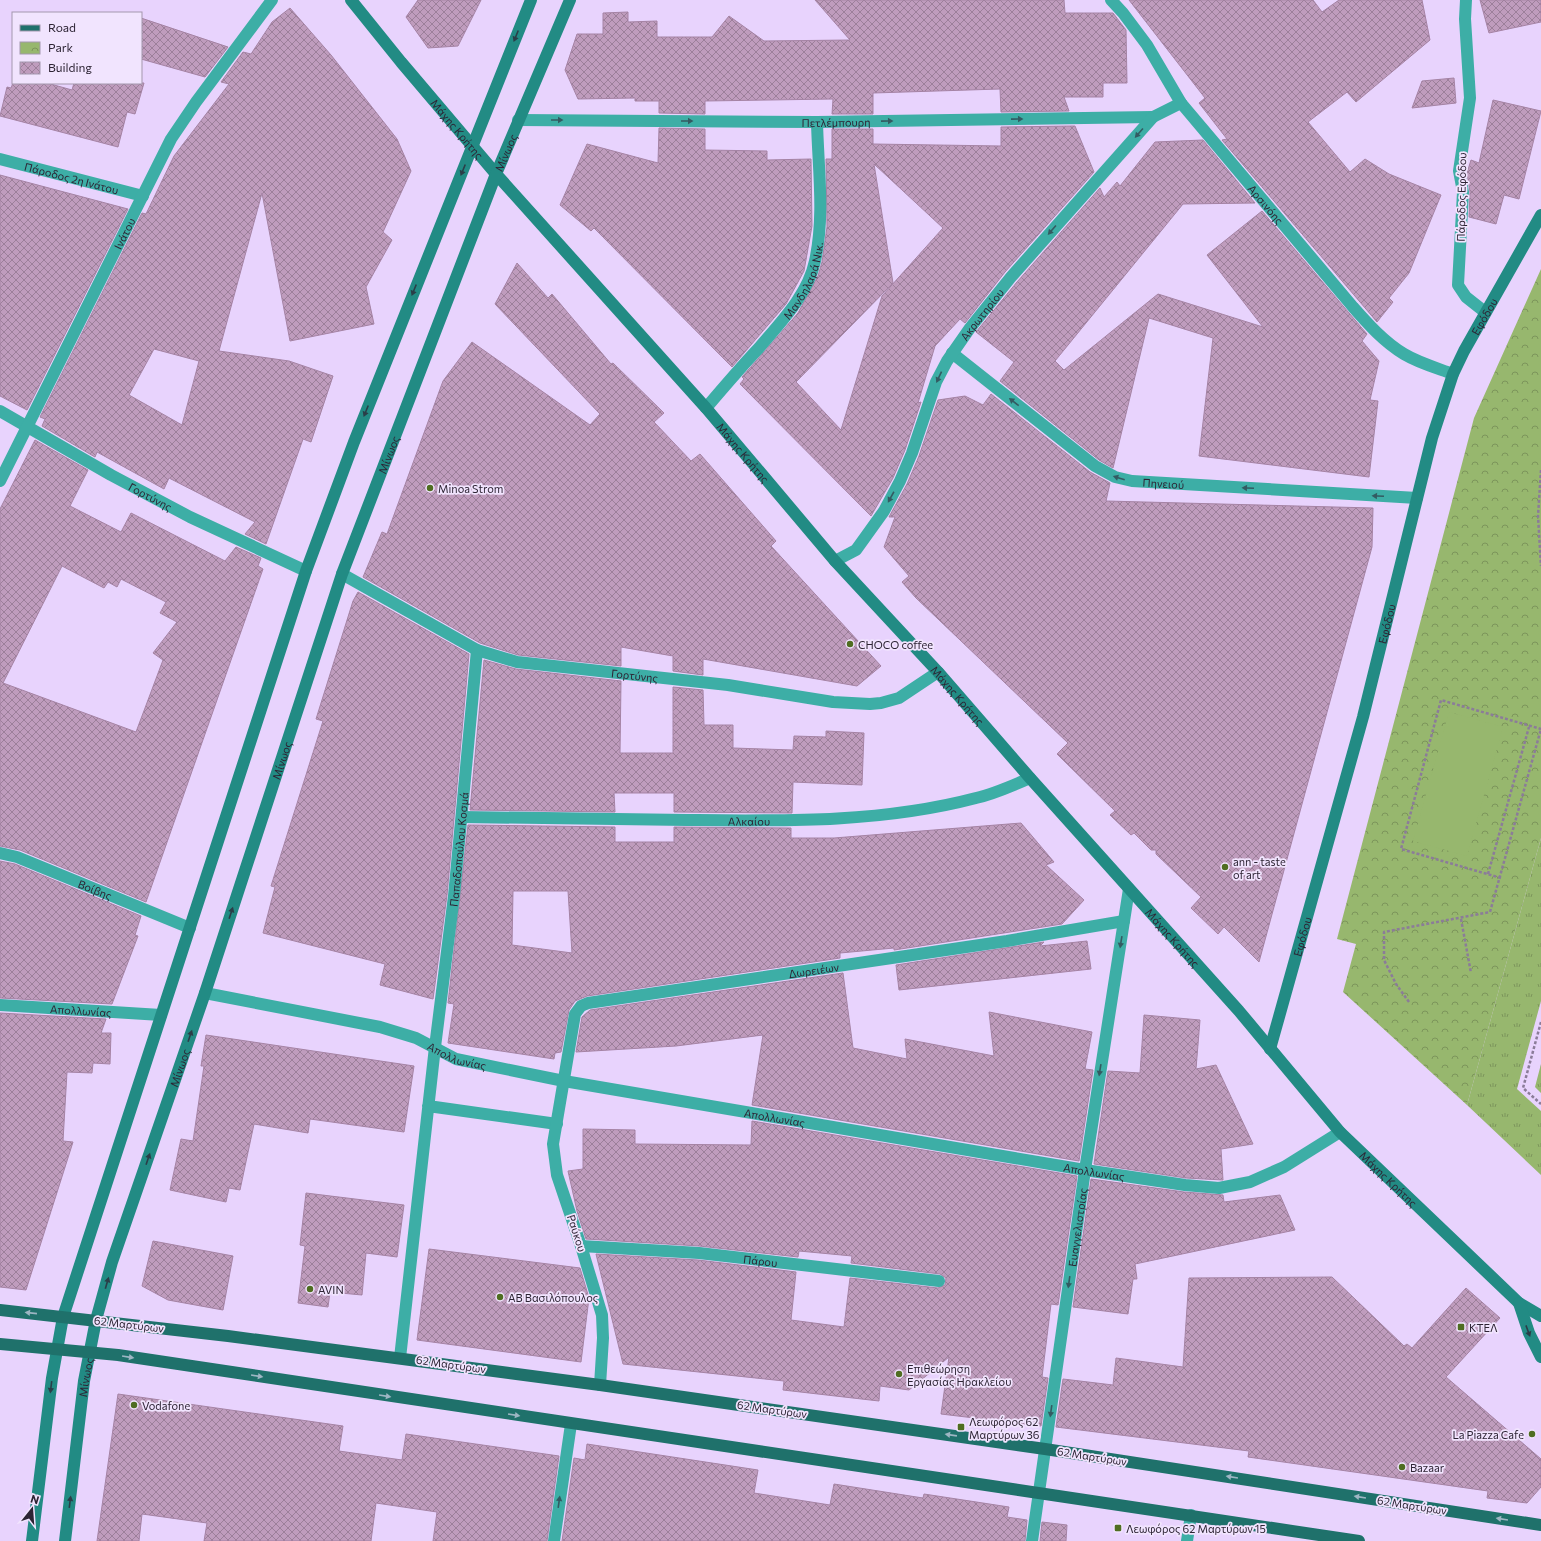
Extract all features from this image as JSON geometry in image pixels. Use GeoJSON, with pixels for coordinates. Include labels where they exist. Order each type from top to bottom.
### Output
{"type":"FeatureCollection","features":[{"type":"Feature","properties":{"kind":"main road","name":"Μάχης Κρήτης"},"geometry":{"type":"LineString","coordinates":[[351,0],[496,174],[706,408],[835,561],[938,672],[1030,778],[1238,1011],[1340,1132],[1519,1303],[1541,1316]]}},
{"type":"Feature","properties":{"kind":"main road"},"geometry":{"type":"LineString","coordinates":[[32,1541],[56,1349],[63,1317],[277,655],[306,571],[357,435],[531,0]]}},
{"type":"Feature","properties":{"kind":"main road","name":"Μίνωος"},"geometry":{"type":"LineString","coordinates":[[65,1541],[89,1352],[112,1262],[205,993],[342,574],[496,174],[570,0]]}},
{"type":"Feature","properties":{"kind":"main road","name":"Εφόδου"},"geometry":{"type":"LineString","coordinates":[[1270,1049],[1363,717],[1432,438],[1453,374],[1485,312],[1541,215]]}},
{"type":"Feature","properties":{"kind":"main road","name":"Μάχης Κρήτης"},"geometry":{"type":"LineString","coordinates":[[1519,1303],[1529,1333],[1541,1357]]}},
{"type":"Feature","properties":{"kind":"main road","name":"62 Μαρτύρων"},"geometry":{"type":"LineString","coordinates":[[0,1310],[96,1320],[600,1385],[1046,1449],[1541,1525]]}},
{"type":"Feature","properties":{"kind":"main road"},"geometry":{"type":"LineString","coordinates":[[0,1344],[89,1352],[1039,1492],[1359,1541]]}},
{"type":"Feature","properties":{"kind":"street","name":"Ινάτου"},"geometry":{"type":"LineString","coordinates":[[0,480],[28,427],[161,158],[182,122],[272,0]]}},
{"type":"Feature","properties":{"kind":"street","name":"Αρσινόης"},"geometry":{"type":"LineString","coordinates":[[1111,0],[1123,13],[1147,45],[1181,103],[1304,250],[1371,327],[1405,355],[1453,374]]}},
{"type":"Feature","properties":{"kind":"street","name":"Πάροδος Εφόδου"},"geometry":{"type":"LineString","coordinates":[[1466,0],[1465,19],[1470,98],[1459,171],[1463,192],[1458,285],[1466,297],[1485,312]]}},
{"type":"Feature","properties":{"kind":"street","name":"Ακρωτηρίου"},"geometry":{"type":"LineString","coordinates":[[835,561],[856,550],[875,525],[890,499],[912,453],[931,395],[952,353],[1011,277],[1153,117],[1181,103]]}},
{"type":"Feature","properties":{"kind":"street","name":"Πετλέμπουρη"},"geometry":{"type":"LineString","coordinates":[[518,120],[817,122],[1153,117]]}},
{"type":"Feature","properties":{"kind":"street","name":"Μανδηλαρά Νικ."},"geometry":{"type":"LineString","coordinates":[[706,408],[783,320],[806,287],[813,271],[818,244],[820,221],[817,122]]}},
{"type":"Feature","properties":{"kind":"street","name":"Πάροδος 2η Ινάτου"},"geometry":{"type":"LineString","coordinates":[[0,159],[143,196]]}},
{"type":"Feature","properties":{"kind":"street","name":"Πηνειού"},"geometry":{"type":"LineString","coordinates":[[952,353],[1096,466],[1115,477],[1132,481],[1417,498]]}},
{"type":"Feature","properties":{"kind":"street","name":"Γορτύνης"},"geometry":{"type":"LineString","coordinates":[[0,411],[190,517],[306,571]]}},
{"type":"Feature","properties":{"kind":"street","name":"Γορτύνης"},"geometry":{"type":"LineString","coordinates":[[342,574],[477,650],[517,662],[728,685],[833,702],[864,704],[881,703],[899,698],[938,672]]}},
{"type":"Feature","properties":{"kind":"street","name":"Παπαδοπούλου Κοσμά"},"geometry":{"type":"LineString","coordinates":[[400,1358],[434,1047],[463,817],[477,650]]}},
{"type":"Feature","properties":{"kind":"street","name":"Αλκαίου"},"geometry":{"type":"LineString","coordinates":[[463,817],[752,821],[849,818],[910,812],[958,802],[997,792],[1030,778]]}},
{"type":"Feature","properties":{"kind":"street","name":"Βοίβης"},"geometry":{"type":"LineString","coordinates":[[0,853],[17,857],[190,928]]}},
{"type":"Feature","properties":{"kind":"street","name":"Ευαγγελιστρίας"},"geometry":{"type":"LineString","coordinates":[[1032,1541],[1085,1170],[1129,889]]}},
{"type":"Feature","properties":{"kind":"street","name":"Δωρειέων"},"geometry":{"type":"LineString","coordinates":[[564,1081],[575,1013],[580,1006],[588,1003],[1007,942],[1124,921]]}},
{"type":"Feature","properties":{"kind":"street","name":"Απολλωνίας"},"geometry":{"type":"LineString","coordinates":[[205,993],[380,1027],[404,1034],[434,1047],[446,1055],[462,1060],[564,1081],[1085,1170],[1209,1188],[1228,1187],[1250,1182],[1272,1173],[1340,1132]]}},
{"type":"Feature","properties":{"kind":"street","name":"Απολλωνίας"},"geometry":{"type":"LineString","coordinates":[[0,1005],[161,1016]]}},
{"type":"Feature","properties":{"kind":"street","name":"Ραύκου"},"geometry":{"type":"LineString","coordinates":[[564,1081],[553,1144],[557,1174],[582,1246],[602,1316],[603,1338],[600,1385]]}},
{"type":"Feature","properties":{"kind":"street"},"geometry":{"type":"LineString","coordinates":[[428,1106],[557,1124]]}},
{"type":"Feature","properties":{"kind":"street","name":"Πάρου"},"geometry":{"type":"LineString","coordinates":[[582,1246],[699,1252],[939,1281]]}},
{"type":"Feature","properties":{"kind":"street"},"geometry":{"type":"LineString","coordinates":[[554,1541],[571,1424]]}},
{"type":"Feature","properties":{"kind":"street"},"geometry":{"type":"LineString","coordinates":[[1187,1541],[1191,1516]]}},
{"type":"Feature","properties":{"kind":"path"},"geometry":{"type":"LineString","coordinates":[[1541,470],[1538,516],[1541,566]]}},
{"type":"Feature","properties":{"kind":"path"},"geometry":{"type":"LineString","coordinates":[[1409,1002],[1396,984],[1384,960],[1384,932],[1461,919],[1490,912],[1501,878],[1541,729],[1529,727],[1441,700],[1401,849],[1501,878]]}},
{"type":"Feature","properties":{"kind":"path"},"geometry":{"type":"LineString","coordinates":[[1488,874],[1529,727]]}},
{"type":"Feature","properties":{"kind":"path"},"geometry":{"type":"LineString","coordinates":[[1461,919],[1471,973]]}},
{"type":"Feature","properties":{"kind":"path"},"geometry":{"type":"LineString","coordinates":[[1541,1022],[1523,1088],[1541,1104]]}},
{"type":"Feature","properties":{"kind":"green space"},"geometry":{"type":"Polygon","coordinates":[[[1541,269],[1541,838],[1467,1105],[1343,992],[1356,944],[1337,939],[1474,418],[1541,269]]]}},
{"type":"Feature","properties":{"kind":"green space"},"geometry":{"type":"Polygon","coordinates":[[[1449,712],[1503,727],[1467,856],[1413,841],[1449,712]]]}},
{"type":"Feature","properties":{"kind":"green space"},"geometry":{"type":"Polygon","coordinates":[[[1541,838],[1541,1001],[1517,1089],[1541,1111],[1541,1175],[1467,1105],[1541,838]]]}},
{"type":"Feature","properties":{"kind":"green space"},"geometry":{"type":"Polygon","coordinates":[[[1541,1064],[1541,1093],[1535,1087],[1541,1064]]]}},
{"type":"Feature","properties":{"kind":"building"},"geometry":{"type":"Polygon","coordinates":[[[418,0],[481,0],[458,46],[428,48],[406,17],[418,0]]]}},
{"type":"Feature","properties":{"kind":"building"},"geometry":{"type":"Polygon","coordinates":[[[815,0],[1064,0],[1065,13],[1113,13],[1126,30],[1127,83],[1103,83],[1103,97],[1064,97],[1069,111],[1001,112],[1000,89],[873,93],[873,114],[832,114],[833,99],[705,101],[705,114],[659,113],[659,101],[635,101],[635,98],[578,99],[565,70],[577,34],[603,34],[603,13],[628,12],[628,22],[657,21],[657,37],[712,37],[729,16],[764,41],[850,40],[815,0]]]}},
{"type":"Feature","properties":{"kind":"building"},"geometry":{"type":"Polygon","coordinates":[[[1129,0],[1313,0],[1322,12],[1339,0],[1422,0],[1430,40],[1356,102],[1347,92],[1308,122],[1350,172],[1365,159],[1389,174],[1441,195],[1409,273],[1389,298],[1393,302],[1377,322],[1222,140],[1227,139],[1199,103],[1205,98],[1129,0]]]}},
{"type":"Feature","properties":{"kind":"building"},"geometry":{"type":"Polygon","coordinates":[[[1480,0],[1541,0],[1541,22],[1489,33],[1480,0]]]}},
{"type":"Feature","properties":{"kind":"building"},"geometry":{"type":"Polygon","coordinates":[[[290,8],[331,55],[397,139],[411,171],[383,232],[392,240],[366,287],[374,324],[290,341],[262,193],[219,351],[289,361],[333,376],[311,442],[303,439],[266,544],[245,534],[255,522],[169,478],[164,489],[97,452],[95,457],[42,426],[45,419],[40,417],[142,213],[146,214],[174,156],[229,84],[221,82],[243,52],[251,54],[272,22],[290,8]],[[154,349],[129,395],[182,425],[199,361],[154,349]]]}},
{"type":"Feature","properties":{"kind":"building"},"geometry":{"type":"Polygon","coordinates":[[[142,18],[228,47],[205,77],[142,59],[142,18]]]}},
{"type":"Feature","properties":{"kind":"building"},"geometry":{"type":"Polygon","coordinates":[[[1454,78],[1456,103],[1412,108],[1422,81],[1454,78]]]}},
{"type":"Feature","properties":{"kind":"building"},"geometry":{"type":"Polygon","coordinates":[[[144,83],[135,114],[127,112],[118,147],[0,116],[7,87],[11,88],[13,84],[51,84],[72,90],[74,84],[144,83]]]}},
{"type":"Feature","properties":{"kind":"building"},"geometry":{"type":"Polygon","coordinates":[[[1493,100],[1541,111],[1519,199],[1504,195],[1496,224],[1469,217],[1470,192],[1467,173],[1471,160],[1479,163],[1493,100]]]}},
{"type":"Feature","properties":{"kind":"building"},"geometry":{"type":"Polygon","coordinates":[[[1075,126],[1094,172],[1005,272],[965,323],[960,319],[935,346],[918,403],[921,402],[905,450],[893,478],[871,516],[740,384],[744,379],[742,377],[798,313],[818,276],[822,262],[827,227],[826,159],[832,159],[832,129],[873,129],[873,144],[1001,146],[1001,127],[1075,126]],[[874,164],[893,283],[796,382],[841,430],[882,296],[943,228],[874,164]]]}},
{"type":"Feature","properties":{"kind":"building"},"geometry":{"type":"Polygon","coordinates":[[[659,128],[705,129],[705,150],[767,151],[767,160],[811,159],[812,226],[804,271],[786,304],[732,367],[594,228],[591,231],[560,205],[587,144],[658,163],[659,128]]]}},
{"type":"Feature","properties":{"kind":"building"},"geometry":{"type":"Polygon","coordinates":[[[1203,140],[1255,203],[1183,204],[1055,361],[1064,370],[1158,294],[1263,327],[1207,255],[1262,211],[1367,334],[1362,341],[1379,361],[1370,400],[1378,401],[1369,477],[1199,456],[1213,338],[1149,318],[1113,468],[1099,460],[1000,381],[1014,362],[976,332],[1017,282],[1100,188],[1104,197],[1117,182],[1120,186],[1155,142],[1203,140]]]}},
{"type":"Feature","properties":{"kind":"building"},"geometry":{"type":"Polygon","coordinates":[[[0,175],[128,209],[27,410],[0,396],[0,175]]]}},
{"type":"Feature","properties":{"kind":"building"},"geometry":{"type":"Polygon","coordinates":[[[517,263],[548,298],[552,294],[611,364],[613,363],[664,413],[654,422],[691,461],[700,454],[776,541],[771,546],[881,666],[857,686],[703,659],[703,675],[673,671],[673,656],[621,647],[621,666],[518,655],[480,643],[363,577],[382,532],[387,534],[443,381],[472,342],[590,425],[600,414],[495,304],[517,263]]]}},
{"type":"Feature","properties":{"kind":"building"},"geometry":{"type":"Polygon","coordinates":[[[991,394],[1090,472],[1110,483],[1106,501],[1373,508],[1372,547],[1259,962],[1224,927],[1218,934],[1191,908],[1201,897],[1156,854],[1156,850],[1151,850],[1134,833],[1131,835],[1110,815],[1115,811],[1057,754],[1068,743],[916,598],[902,582],[909,576],[884,547],[895,517],[889,517],[907,484],[919,456],[938,400],[965,396],[983,405],[991,394]]]}},
{"type":"Feature","properties":{"kind":"building"},"geometry":{"type":"Polygon","coordinates":[[[35,440],[88,470],[70,506],[121,532],[131,513],[225,561],[236,547],[261,558],[258,566],[263,569],[146,902],[20,850],[0,846],[0,509],[35,440]],[[62,566],[3,683],[136,732],[163,660],[153,653],[177,622],[160,613],[166,602],[121,579],[117,587],[108,582],[104,588],[62,566]]]}},
{"type":"Feature","properties":{"kind":"building"},"geometry":{"type":"Polygon","coordinates":[[[358,592],[469,654],[447,895],[433,999],[380,985],[385,964],[263,933],[275,887],[271,886],[323,721],[316,719],[353,601],[358,592]]]}},
{"type":"Feature","properties":{"kind":"building"},"geometry":{"type":"Polygon","coordinates":[[[484,660],[516,669],[621,681],[620,753],[673,753],[673,687],[703,690],[704,725],[733,725],[733,748],[793,750],[794,736],[826,737],[826,731],[864,733],[862,785],[793,782],[792,813],[674,812],[674,793],[614,793],[615,812],[470,810],[484,660]]]}},
{"type":"Feature","properties":{"kind":"building"},"geometry":{"type":"Polygon","coordinates":[[[1021,823],[1054,862],[1046,865],[1084,900],[1062,924],[894,950],[894,948],[840,953],[840,958],[587,996],[575,1001],[569,1010],[561,1052],[555,1053],[554,1059],[448,1043],[454,1004],[448,1003],[468,825],[615,827],[615,842],[674,842],[674,827],[791,828],[791,838],[834,838],[1021,823]],[[513,891],[512,945],[572,953],[568,891],[513,891]]]}},
{"type":"Feature","properties":{"kind":"building"},"geometry":{"type":"Polygon","coordinates":[[[0,861],[15,864],[141,916],[135,935],[138,936],[112,1004],[0,998],[0,861]]]}},
{"type":"Feature","properties":{"kind":"building"},"geometry":{"type":"Polygon","coordinates":[[[1087,941],[1091,969],[899,990],[896,965],[1044,942],[1040,946],[1087,941]]]}},
{"type":"Feature","properties":{"kind":"building"},"geometry":{"type":"Polygon","coordinates":[[[843,973],[853,1048],[907,1059],[905,1039],[994,1056],[989,1012],[1092,1032],[1085,1069],[1093,1070],[1079,1161],[752,1105],[763,1035],[676,1046],[576,1052],[582,1017],[590,1010],[843,973]]]}},
{"type":"Feature","properties":{"kind":"building"},"geometry":{"type":"Polygon","coordinates":[[[0,1013],[106,1019],[101,1033],[111,1033],[110,1064],[93,1063],[92,1073],[67,1072],[63,1141],[73,1142],[26,1290],[0,1287],[0,1013]]]}},
{"type":"Feature","properties":{"kind":"building"},"geometry":{"type":"Polygon","coordinates":[[[1144,1015],[1200,1020],[1196,1069],[1216,1065],[1253,1144],[1221,1149],[1223,1180],[1186,1178],[1094,1164],[1108,1071],[1140,1073],[1144,1015]]]}},
{"type":"Feature","properties":{"kind":"building"},"geometry":{"type":"Polygon","coordinates":[[[206,1035],[414,1066],[404,1132],[310,1119],[308,1133],[254,1124],[240,1190],[229,1188],[226,1202],[170,1190],[181,1139],[193,1141],[204,1066],[201,1066],[206,1035]]]}},
{"type":"Feature","properties":{"kind":"building"},"geometry":{"type":"Polygon","coordinates":[[[752,1121],[1077,1176],[1058,1305],[1051,1304],[1042,1377],[1048,1378],[1041,1426],[941,1414],[949,1357],[909,1390],[880,1386],[879,1401],[783,1390],[784,1381],[623,1364],[596,1254],[698,1260],[796,1272],[791,1320],[844,1327],[850,1278],[938,1288],[945,1285],[946,1278],[940,1274],[851,1263],[852,1256],[799,1251],[798,1257],[699,1246],[586,1239],[577,1211],[568,1171],[583,1169],[583,1129],[635,1130],[635,1144],[751,1145],[752,1121]]]}},
{"type":"Feature","properties":{"kind":"building"},"geometry":{"type":"Polygon","coordinates":[[[1091,1179],[1184,1192],[1223,1195],[1224,1202],[1280,1195],[1295,1230],[1135,1264],[1137,1279],[1133,1279],[1128,1314],[1073,1307],[1091,1179]]]}},
{"type":"Feature","properties":{"kind":"building"},"geometry":{"type":"Polygon","coordinates":[[[306,1193],[404,1205],[397,1257],[366,1253],[362,1295],[330,1292],[328,1307],[298,1303],[305,1246],[300,1245],[306,1193]]]}},
{"type":"Feature","properties":{"kind":"building"},"geometry":{"type":"Polygon","coordinates":[[[153,1241],[233,1256],[223,1310],[168,1300],[142,1286],[153,1241]]]}},
{"type":"Feature","properties":{"kind":"building","name":"ΑΒ Βασιλόπουλος"},"geometry":{"type":"Polygon","coordinates":[[[429,1249],[580,1268],[589,1298],[581,1362],[417,1340],[429,1249]]]}},
{"type":"Feature","properties":{"kind":"building"},"geometry":{"type":"Polygon","coordinates":[[[1332,1277],[1404,1346],[1407,1344],[1412,1348],[1466,1288],[1500,1318],[1446,1377],[1541,1459],[1541,1487],[1527,1503],[1487,1498],[1488,1491],[1248,1457],[1249,1451],[1056,1427],[1063,1379],[1113,1385],[1116,1358],[1183,1367],[1189,1278],[1332,1277]]]}},
{"type":"Feature","properties":{"kind":"building"},"geometry":{"type":"Polygon","coordinates":[[[118,1394],[343,1426],[339,1451],[402,1460],[406,1434],[559,1456],[547,1541],[433,1541],[437,1512],[376,1503],[371,1541],[204,1541],[207,1523],[142,1514],[139,1541],[97,1541],[118,1394]]]}},
{"type":"Feature","properties":{"kind":"building"},"geometry":{"type":"Polygon","coordinates":[[[587,1444],[758,1470],[754,1493],[830,1505],[834,1484],[923,1498],[924,1494],[1009,1507],[1007,1517],[1027,1520],[1025,1541],[562,1541],[574,1458],[585,1460],[587,1444]]]}},
{"type":"Feature","properties":{"kind":"building"},"geometry":{"type":"Polygon","coordinates":[[[1042,1522],[1067,1525],[1066,1541],[1040,1541],[1042,1522]]]}},
{"type":"Feature","properties":{"kind":"place","name":"Minoa Strom"},"geometry":{"type":"Point","coordinates":[430,488]}},
{"type":"Feature","properties":{"kind":"place","name":"CHOCO coffee"},"geometry":{"type":"Point","coordinates":[850,644]}},
{"type":"Feature","properties":{"kind":"place","name":"ann - taste of art"},"geometry":{"type":"Point","coordinates":[1225,867]}},
{"type":"Feature","properties":{"kind":"place","name":"AVIN"},"geometry":{"type":"Point","coordinates":[310,1289]}},
{"type":"Feature","properties":{"kind":"place","name":"ΑΒ Βασιλόπουλος"},"geometry":{"type":"Point","coordinates":[500,1297]}},
{"type":"Feature","properties":{"kind":"place","name":"ΚΤΕΛ"},"geometry":{"type":"Point","coordinates":[1461,1327]}},
{"type":"Feature","properties":{"kind":"place","name":"Επιθεώρηση Εργασίας Ηρακλείου"},"geometry":{"type":"Point","coordinates":[899,1374]}},
{"type":"Feature","properties":{"kind":"place","name":"Vodafone"},"geometry":{"type":"Point","coordinates":[134,1405]}},
{"type":"Feature","properties":{"kind":"place","name":"Λεωφόρος 62 Μαρτύρων 36"},"geometry":{"type":"Point","coordinates":[961,1427]}},
{"type":"Feature","properties":{"kind":"place","name":"La Piazza Cafe"},"geometry":{"type":"Point","coordinates":[1532,1434]}},
{"type":"Feature","properties":{"kind":"place","name":"Bazaar"},"geometry":{"type":"Point","coordinates":[1402,1467]}},
{"type":"Feature","properties":{"kind":"place","name":"Λεωφόρος 62 Μαρτύρων 15"},"geometry":{"type":"Point","coordinates":[1118,1528]}}]}
